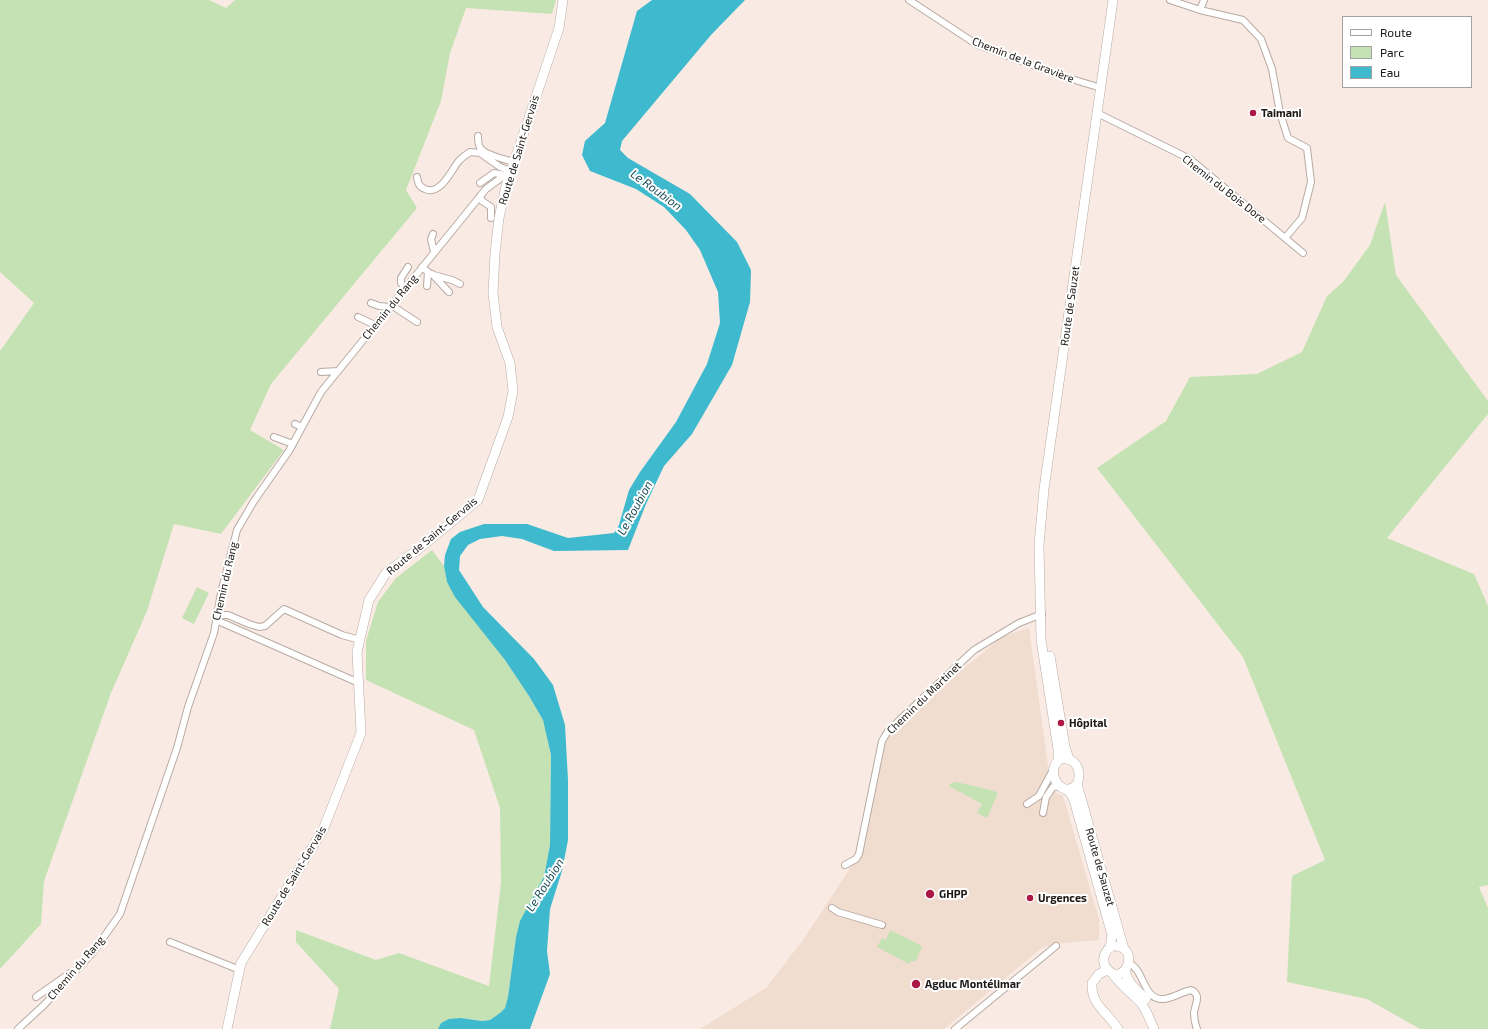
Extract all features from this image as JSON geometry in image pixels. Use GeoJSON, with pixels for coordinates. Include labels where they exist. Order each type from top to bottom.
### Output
{"type":"FeatureCollection","features":[{"type":"Feature","properties":{"kind":"main road","name":"Route de Saint-Gervais"},"geometry":{"type":"LineString","coordinates":[[227,1029],[241,963],[323,830],[361,733],[357,652],[370,600],[386,573],[420,548],[478,500],[508,416],[513,390],[510,364],[498,327],[493,292],[499,218],[510,171],[559,28],[563,0]]}},
{"type":"Feature","properties":{"kind":"main road","name":"Route de Sauzet"},"geometry":{"type":"LineString","coordinates":[[1069,759],[1065,747],[1042,614],[1039,577],[1039,546],[1044,489],[1113,0]]}},
{"type":"Feature","properties":{"kind":"main road","name":"Route de Sauzet"},"geometry":{"type":"LineString","coordinates":[[1042,614],[1041,640],[1057,744],[1055,765]]}},
{"type":"Feature","properties":{"kind":"main road"},"geometry":{"type":"LineString","coordinates":[[1065,758],[1069,759],[1075,763],[1078,768],[1079,779],[1074,787],[1063,787],[1056,781],[1055,765],[1065,758]]}},
{"type":"Feature","properties":{"kind":"main road","name":"Route de Sauzet"},"geometry":{"type":"LineString","coordinates":[[1077,784],[1124,949]]}},
{"type":"Feature","properties":{"kind":"main road","name":"Route de Sauzet"},"geometry":{"type":"LineString","coordinates":[[1063,787],[1071,794],[1074,800],[1112,935],[1110,948]]}},
{"type":"Feature","properties":{"kind":"main road"},"geometry":{"type":"LineString","coordinates":[[1154,1029],[1146,1009],[1105,966],[1104,956],[1110,948],[1117,946],[1124,949],[1128,956],[1126,978],[1147,1000],[1160,1029]]}},
{"type":"Feature","properties":{"kind":"main road"},"geometry":{"type":"LineString","coordinates":[[1118,1029],[1098,1005],[1091,993],[1092,983],[1099,974],[1110,972],[1121,973],[1127,967]]}},
{"type":"Feature","properties":{"kind":"street","name":"Chemin de la Gravière"},"geometry":{"type":"LineString","coordinates":[[909,0],[976,44],[1062,76],[1101,88]]}},
{"type":"Feature","properties":{"kind":"street"},"geometry":{"type":"LineString","coordinates":[[1170,0],[1200,10],[1243,20],[1261,39],[1272,69],[1280,113],[1288,138],[1306,148],[1311,182],[1302,218],[1285,238]]}},
{"type":"Feature","properties":{"kind":"street"},"geometry":{"type":"LineString","coordinates":[[1200,10],[1204,0]]}},
{"type":"Feature","properties":{"kind":"street","name":"Chemin du Bois Dore"},"geometry":{"type":"LineString","coordinates":[[1097,113],[1190,159],[1303,252]]}},
{"type":"Feature","properties":{"kind":"street"},"geometry":{"type":"LineString","coordinates":[[478,136],[478,145],[481,149],[490,154],[510,171]]}},
{"type":"Feature","properties":{"kind":"street"},"geometry":{"type":"LineString","coordinates":[[417,177],[418,184],[423,189],[429,191],[436,189],[441,185],[458,160],[470,152],[480,153],[500,167],[510,171]]}},
{"type":"Feature","properties":{"kind":"street"},"geometry":{"type":"LineString","coordinates":[[480,183],[494,173],[510,171]]}},
{"type":"Feature","properties":{"kind":"street","name":"Chemin du Rang"},"geometry":{"type":"LineString","coordinates":[[18,1029],[44,1005],[94,950],[120,914],[177,748],[188,707],[214,633],[221,593],[237,530],[254,501],[293,444],[321,392],[480,196],[486,189],[510,171]]}},
{"type":"Feature","properties":{"kind":"street"},"geometry":{"type":"LineString","coordinates":[[480,196],[482,201],[491,207],[491,218]]}},
{"type":"Feature","properties":{"kind":"street"},"geometry":{"type":"LineString","coordinates":[[433,234],[431,239],[434,252]]}},
{"type":"Feature","properties":{"kind":"street"},"geometry":{"type":"LineString","coordinates":[[405,288],[401,283],[401,278],[408,267]]}},
{"type":"Feature","properties":{"kind":"street"},"geometry":{"type":"LineString","coordinates":[[422,267],[449,292]]}},
{"type":"Feature","properties":{"kind":"street"},"geometry":{"type":"LineString","coordinates":[[430,273],[460,284]]}},
{"type":"Feature","properties":{"kind":"street"},"geometry":{"type":"LineString","coordinates":[[427,286],[430,273]]}},
{"type":"Feature","properties":{"kind":"street"},"geometry":{"type":"LineString","coordinates":[[371,303],[380,306],[391,306],[417,322]]}},
{"type":"Feature","properties":{"kind":"street"},"geometry":{"type":"LineString","coordinates":[[358,317],[376,325]]}},
{"type":"Feature","properties":{"kind":"street"},"geometry":{"type":"LineString","coordinates":[[321,372],[338,371]]}},
{"type":"Feature","properties":{"kind":"street"},"geometry":{"type":"LineString","coordinates":[[295,424],[302,427]]}},
{"type":"Feature","properties":{"kind":"street"},"geometry":{"type":"LineString","coordinates":[[274,437],[293,444]]}},
{"type":"Feature","properties":{"kind":"street"},"geometry":{"type":"LineString","coordinates":[[217,618],[228,615],[259,627],[265,626],[284,609],[342,635],[360,640]]}},
{"type":"Feature","properties":{"kind":"street","name":"Chemin du Martinet"},"geometry":{"type":"LineString","coordinates":[[845,865],[856,859],[859,854],[882,741],[888,731],[974,650],[1019,623],[1042,614]]}},
{"type":"Feature","properties":{"kind":"street"},"geometry":{"type":"LineString","coordinates":[[217,618],[359,684]]}},
{"type":"Feature","properties":{"kind":"street"},"geometry":{"type":"LineString","coordinates":[[1027,804],[1039,796],[1055,765]]}},
{"type":"Feature","properties":{"kind":"street"},"geometry":{"type":"LineString","coordinates":[[1043,813],[1046,797],[1053,788],[1063,787]]}},
{"type":"Feature","properties":{"kind":"street"},"geometry":{"type":"LineString","coordinates":[[832,908],[838,912],[882,925]]}},
{"type":"Feature","properties":{"kind":"street"},"geometry":{"type":"LineString","coordinates":[[170,942],[240,970]]}},
{"type":"Feature","properties":{"kind":"street"},"geometry":{"type":"LineString","coordinates":[[955,1029],[1056,946]]}},
{"type":"Feature","properties":{"kind":"street"},"geometry":{"type":"LineString","coordinates":[[1127,967],[1138,970],[1146,988],[1152,996],[1164,999],[1191,990],[1197,994],[1198,998],[1194,1011],[1194,1020],[1197,1029]]}},
{"type":"Feature","properties":{"kind":"street"},"geometry":{"type":"LineString","coordinates":[[36,997],[77,969]]}},
{"type":"Feature","properties":{"kind":"shaded area"},"geometry":{"type":"Polygon","coordinates":[[[1029,628],[1050,780],[1053,791],[1063,796],[1099,919],[1099,940],[1065,943],[1043,947],[944,1029],[700,1029],[767,987],[805,937],[858,856],[883,735],[1002,637],[1029,628]]]}},
{"type":"Feature","properties":{"kind":"green space"},"geometry":{"type":"Polygon","coordinates":[[[0,0],[209,0],[226,8],[235,0],[556,0],[552,14],[466,8],[450,53],[441,101],[406,190],[417,208],[271,384],[250,430],[284,450],[221,534],[174,524],[147,611],[111,693],[44,881],[41,924],[0,969],[0,351],[34,303],[0,272],[0,0]]]}},
{"type":"Feature","properties":{"kind":"green space"},"geometry":{"type":"Polygon","coordinates":[[[1385,202],[1396,275],[1488,401],[1488,414],[1387,538],[1474,574],[1488,606],[1488,885],[1479,887],[1488,908],[1488,1029],[1420,1029],[1367,999],[1287,982],[1292,876],[1325,860],[1243,657],[1097,468],[1166,421],[1190,377],[1257,374],[1302,352],[1327,296],[1343,282],[1370,245],[1385,202]]]}},
{"type":"Feature","properties":{"kind":"green space"},"geometry":{"type":"Polygon","coordinates":[[[432,550],[444,566],[447,582],[505,660],[543,720],[551,755],[550,845],[544,877],[516,937],[508,997],[505,1008],[500,1013],[490,1020],[482,1021],[461,1018],[441,1023],[438,1029],[330,1029],[339,989],[296,942],[296,930],[376,960],[399,953],[489,986],[501,883],[500,808],[474,730],[366,680],[366,641],[378,602],[396,578],[432,550]]]}},
{"type":"Feature","properties":{"kind":"green space"},"geometry":{"type":"Polygon","coordinates":[[[197,587],[209,593],[194,624],[182,618],[197,587]]]}},
{"type":"Feature","properties":{"kind":"green space"},"geometry":{"type":"Polygon","coordinates":[[[956,782],[998,793],[987,818],[977,813],[982,804],[949,786],[950,784],[956,782]]]}},
{"type":"Feature","properties":{"kind":"green space"},"geometry":{"type":"Polygon","coordinates":[[[890,930],[922,946],[916,961],[910,961],[909,964],[877,947],[882,938],[886,940],[890,930]]]}},
{"type":"Feature","properties":{"kind":"water","name":"Le Roubion"},"geometry":{"type":"Polygon","coordinates":[[[652,0],[745,0],[711,35],[622,141],[620,150],[628,158],[690,194],[737,242],[751,270],[750,302],[732,365],[692,434],[664,466],[646,504],[628,550],[554,551],[522,539],[502,536],[480,539],[468,545],[460,556],[459,570],[483,607],[534,659],[553,685],[565,725],[568,780],[568,840],[562,871],[550,909],[547,951],[550,974],[530,1029],[438,1029],[441,1023],[449,1019],[461,1018],[482,1021],[490,1020],[505,1008],[508,997],[516,937],[520,921],[544,877],[550,845],[551,755],[543,720],[505,660],[455,597],[447,582],[444,566],[445,555],[451,539],[460,532],[484,524],[527,524],[568,538],[614,533],[619,525],[629,490],[676,422],[707,364],[720,323],[718,292],[700,250],[686,230],[664,207],[636,189],[590,171],[582,155],[585,141],[605,123],[637,11],[652,0]]]}},
{"type":"Feature","properties":{"kind":"place","name":"Taimani"},"geometry":{"type":"Point","coordinates":[1253,113]}},
{"type":"Feature","properties":{"kind":"place","name":"Hôpital"},"geometry":{"type":"Point","coordinates":[1061,723]}},
{"type":"Feature","properties":{"kind":"place","name":"GHPP"},"geometry":{"type":"Point","coordinates":[930,894]}},
{"type":"Feature","properties":{"kind":"place","name":"Urgences"},"geometry":{"type":"Point","coordinates":[1030,898]}},
{"type":"Feature","properties":{"kind":"place","name":"Agduc Montélimar"},"geometry":{"type":"Point","coordinates":[916,984]}}]}
